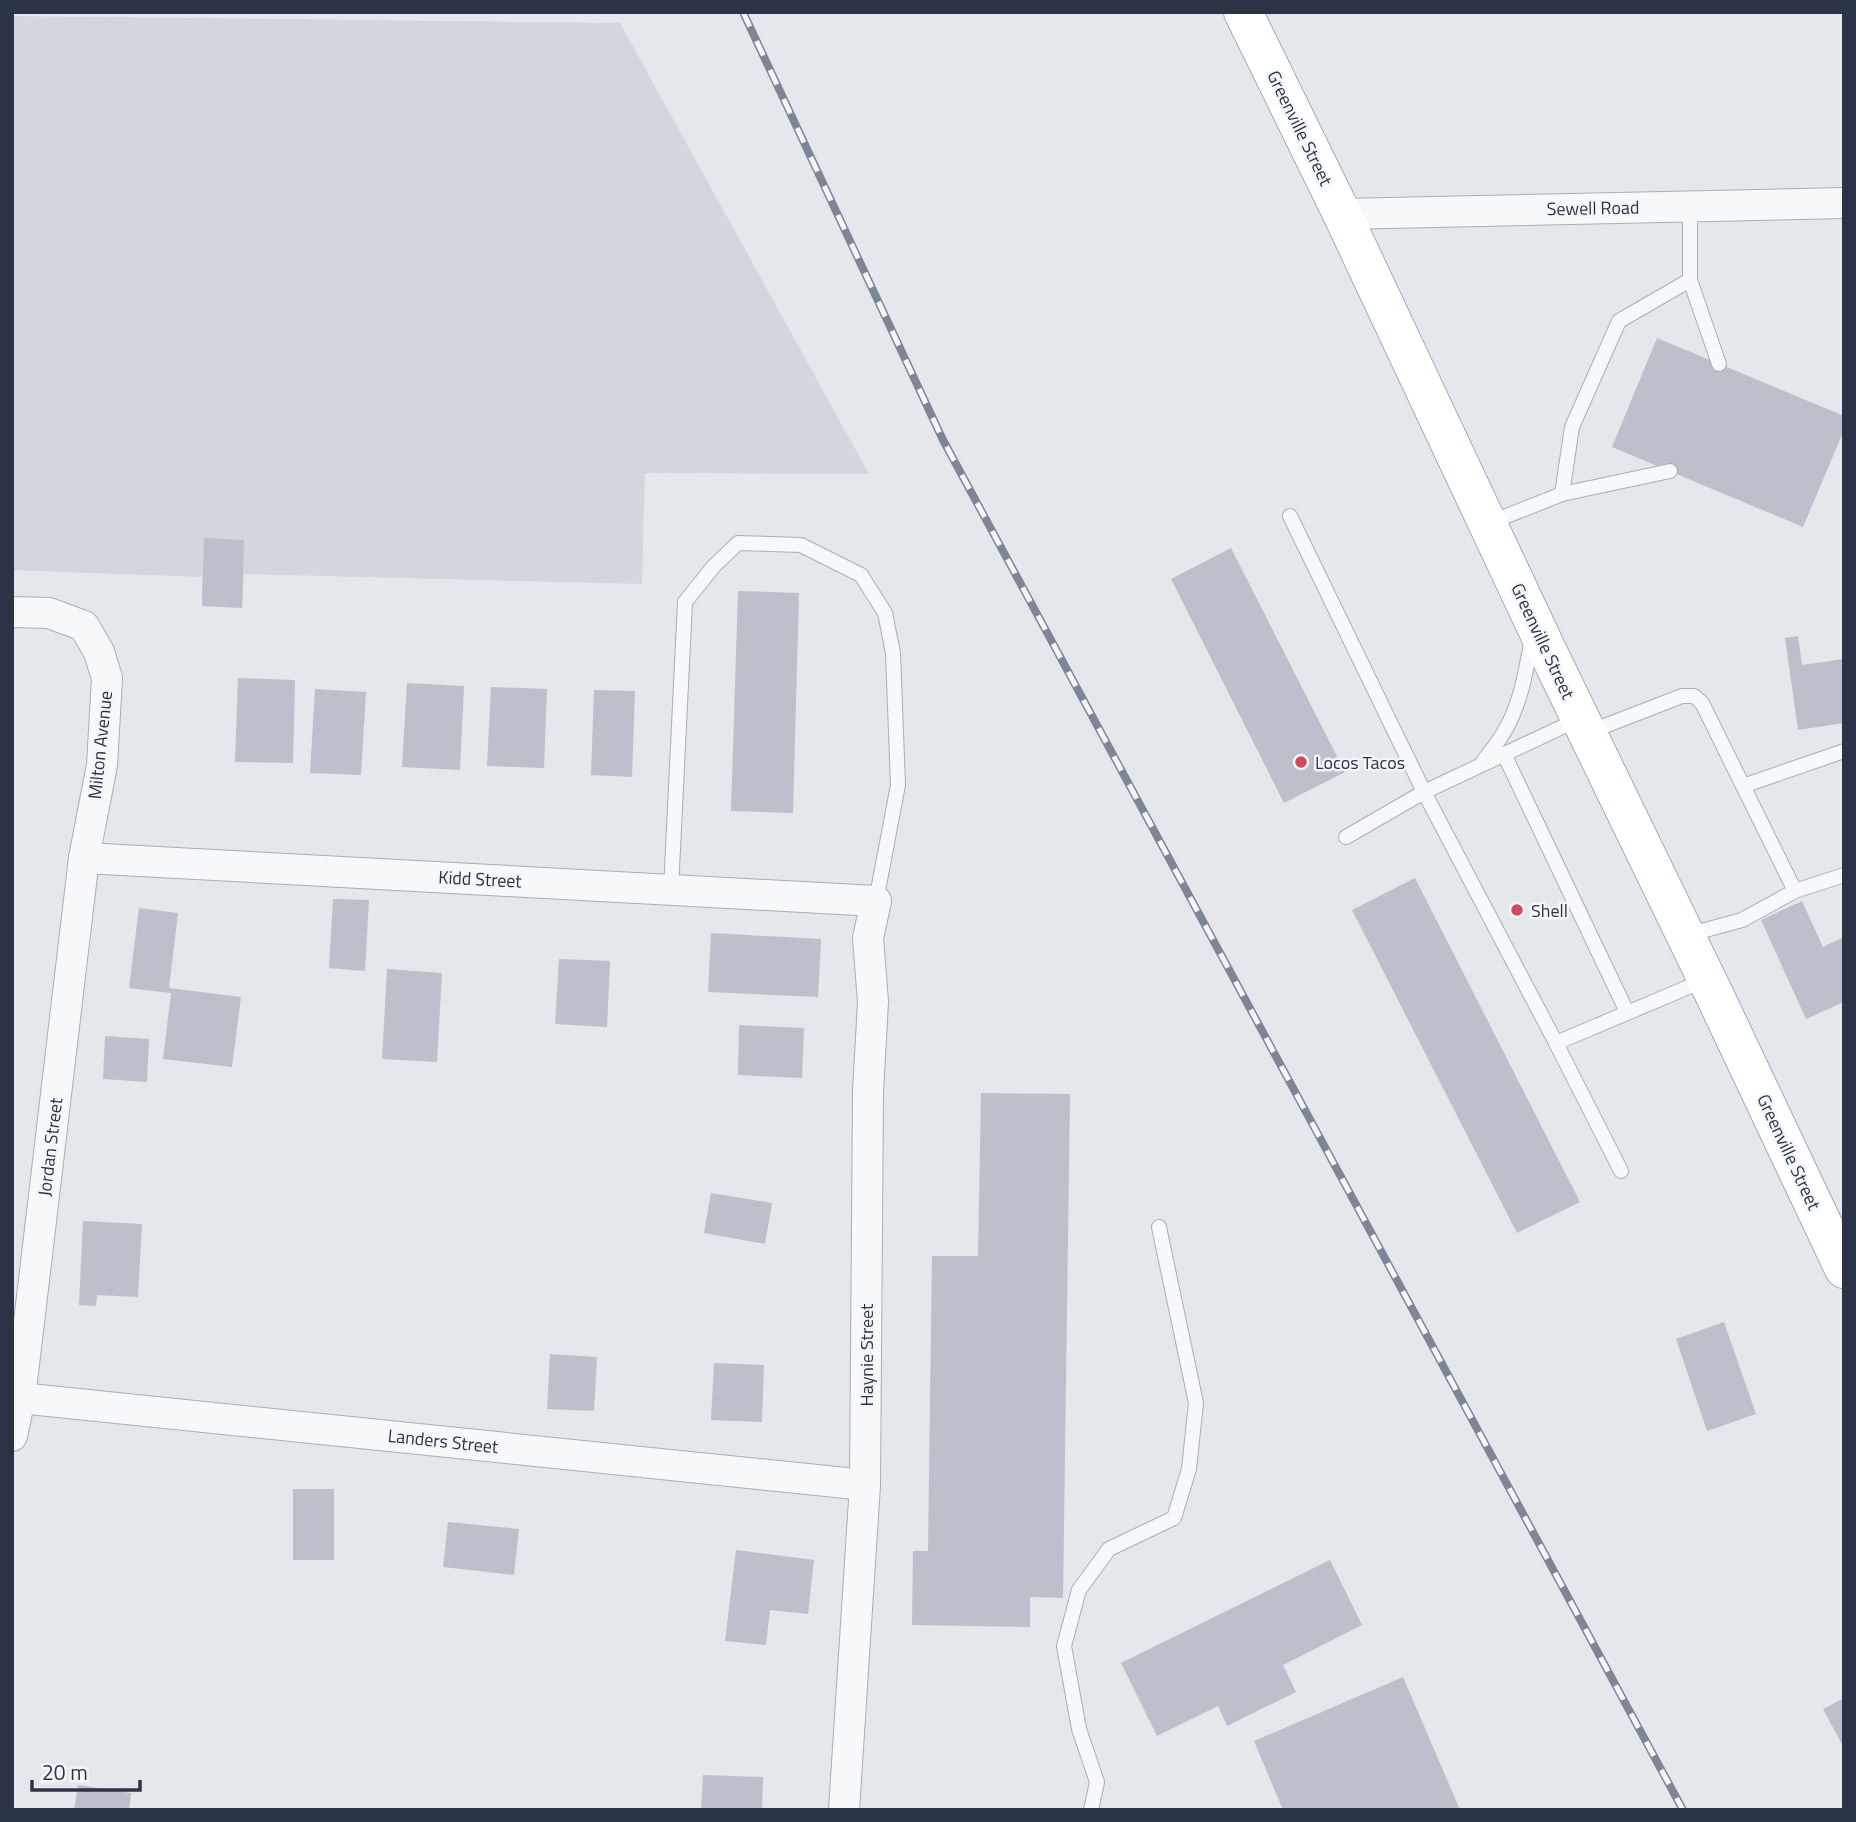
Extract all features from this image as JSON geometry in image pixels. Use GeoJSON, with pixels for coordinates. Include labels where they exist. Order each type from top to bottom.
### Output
{"type":"FeatureCollection","features":[{"type":"Feature","properties":{"kind":"main road","name":"Greenville Street"},"geometry":{"type":"LineString","coordinates":[[1244,12],[1844,1269]]}},
{"type":"Feature","properties":{"kind":"street","name":"Sewell Road"},"geometry":{"type":"LineString","coordinates":[[1342,214],[1844,203]]}},
{"type":"Feature","properties":{"kind":"street","name":"Milton Avenue"},"geometry":{"type":"LineString","coordinates":[[12,612],[49,613],[85,626],[99,652],[107,678],[102,765],[85,858]]}},
{"type":"Feature","properties":{"kind":"street","name":"Kidd Street"},"geometry":{"type":"LineString","coordinates":[[85,858],[876,901]]}},
{"type":"Feature","properties":{"kind":"street","name":"Jordan Street"},"geometry":{"type":"LineString","coordinates":[[12,1436],[20,1398],[85,858]]}},
{"type":"Feature","properties":{"kind":"street","name":"Haynie Street"},"geometry":{"type":"LineString","coordinates":[[844,1810],[865,1485],[868,1092],[873,1002],[868,938],[876,901]]}},
{"type":"Feature","properties":{"kind":"street","name":"Landers Street"},"geometry":{"type":"LineString","coordinates":[[20,1398],[865,1485]]}},
{"type":"Feature","properties":{"kind":"lane"},"geometry":{"type":"LineString","coordinates":[[1690,206],[1690,280],[1719,364]]}},
{"type":"Feature","properties":{"kind":"lane"},"geometry":{"type":"LineString","coordinates":[[1562,494],[1572,427],[1619,321],[1690,280]]}},
{"type":"Feature","properties":{"kind":"lane"},"geometry":{"type":"LineString","coordinates":[[1488,523],[1562,494],[1670,471]]}},
{"type":"Feature","properties":{"kind":"lane"},"geometry":{"type":"LineString","coordinates":[[1290,516],[1424,792],[1621,1171]]}},
{"type":"Feature","properties":{"kind":"lane"},"geometry":{"type":"LineString","coordinates":[[671,890],[685,602],[714,566],[738,543],[800,545],[861,575],[885,613],[893,653],[898,785],[876,901]]}},
{"type":"Feature","properties":{"kind":"lane"},"geometry":{"type":"LineString","coordinates":[[1480,765],[1504,733],[1515,711],[1526,673],[1534,623]]}},
{"type":"Feature","properties":{"kind":"lane"},"geometry":{"type":"LineString","coordinates":[[1346,837],[1424,792],[1504,754],[1584,726],[1682,696],[1693,696],[1702,703],[1795,891]]}},
{"type":"Feature","properties":{"kind":"lane"},"geometry":{"type":"LineString","coordinates":[[1743,786],[1844,751]]}},
{"type":"Feature","properties":{"kind":"lane"},"geometry":{"type":"LineString","coordinates":[[1504,754],[1627,1012]]}},
{"type":"Feature","properties":{"kind":"lane"},"geometry":{"type":"LineString","coordinates":[[1686,935],[1742,920],[1795,891],[1844,875]]}},
{"type":"Feature","properties":{"kind":"lane"},"geometry":{"type":"LineString","coordinates":[[1556,1043],[1707,979]]}},
{"type":"Feature","properties":{"kind":"lane"},"geometry":{"type":"LineString","coordinates":[[1091,1810],[1097,1782],[1079,1729],[1064,1646],[1079,1590],[1110,1549],[1174,1518],[1189,1469],[1196,1403],[1159,1227]]}},
{"type":"Feature","properties":{"kind":"shaded area"},"geometry":{"type":"Polygon","coordinates":[[[12,16],[620,23],[869,474],[645,473],[642,584],[244,574],[242,608],[202,606],[202,577],[12,570],[12,16]]]}},
{"type":"Feature","properties":{"kind":"building"},"geometry":{"type":"Polygon","coordinates":[[[1657,338],[1844,416],[1844,430],[1803,527],[1612,447],[1657,338]]]}},
{"type":"Feature","properties":{"kind":"building"},"geometry":{"type":"Polygon","coordinates":[[[204,538],[244,540],[242,608],[202,606],[204,538]]]}},
{"type":"Feature","properties":{"kind":"building"},"geometry":{"type":"Polygon","coordinates":[[[1231,548],[1345,772],[1284,803],[1171,579],[1231,548]]]}},
{"type":"Feature","properties":{"kind":"building"},"geometry":{"type":"Polygon","coordinates":[[[738,591],[799,593],[793,813],[731,811],[738,591]]]}},
{"type":"Feature","properties":{"kind":"building"},"geometry":{"type":"Polygon","coordinates":[[[1798,636],[1802,665],[1844,659],[1844,723],[1798,730],[1785,638],[1798,636]]]}},
{"type":"Feature","properties":{"kind":"building"},"geometry":{"type":"Polygon","coordinates":[[[238,678],[295,680],[293,763],[235,762],[238,678]]]}},
{"type":"Feature","properties":{"kind":"building"},"geometry":{"type":"Polygon","coordinates":[[[407,683],[464,686],[460,770],[402,767],[407,683]]]}},
{"type":"Feature","properties":{"kind":"building"},"geometry":{"type":"Polygon","coordinates":[[[491,687],[547,689],[544,768],[487,766],[491,687]]]}},
{"type":"Feature","properties":{"kind":"building"},"geometry":{"type":"Polygon","coordinates":[[[315,689],[366,692],[361,775],[310,773],[315,689]]]}},
{"type":"Feature","properties":{"kind":"building"},"geometry":{"type":"Polygon","coordinates":[[[594,690],[635,691],[632,777],[591,775],[594,690]]]}},
{"type":"Feature","properties":{"kind":"building"},"geometry":{"type":"Polygon","coordinates":[[[1415,878],[1580,1202],[1517,1233],[1352,910],[1415,878]]]}},
{"type":"Feature","properties":{"kind":"building"},"geometry":{"type":"Polygon","coordinates":[[[333,899],[369,900],[365,971],[329,968],[333,899]]]}},
{"type":"Feature","properties":{"kind":"building"},"geometry":{"type":"Polygon","coordinates":[[[1802,901],[1823,947],[1844,937],[1844,1002],[1806,1019],[1761,920],[1802,901]]]}},
{"type":"Feature","properties":{"kind":"building"},"geometry":{"type":"Polygon","coordinates":[[[139,908],[178,913],[169,988],[241,997],[232,1067],[163,1059],[171,993],[129,988],[139,908]]]}},
{"type":"Feature","properties":{"kind":"building"},"geometry":{"type":"Polygon","coordinates":[[[711,933],[821,939],[818,997],[708,992],[711,933]]]}},
{"type":"Feature","properties":{"kind":"building"},"geometry":{"type":"Polygon","coordinates":[[[559,959],[610,961],[607,1027],[555,1024],[559,959]]]}},
{"type":"Feature","properties":{"kind":"building"},"geometry":{"type":"Polygon","coordinates":[[[387,969],[442,973],[437,1062],[382,1059],[387,969]]]}},
{"type":"Feature","properties":{"kind":"building"},"geometry":{"type":"Polygon","coordinates":[[[739,1025],[804,1028],[802,1078],[738,1075],[739,1025]]]}},
{"type":"Feature","properties":{"kind":"building"},"geometry":{"type":"Polygon","coordinates":[[[105,1036],[149,1039],[147,1082],[103,1079],[105,1036]]]}},
{"type":"Feature","properties":{"kind":"building"},"geometry":{"type":"Polygon","coordinates":[[[981,1093],[1070,1094],[1063,1598],[1030,1597],[1030,1627],[912,1625],[913,1551],[928,1551],[932,1256],[978,1256],[981,1093]]]}},
{"type":"Feature","properties":{"kind":"building"},"geometry":{"type":"Polygon","coordinates":[[[711,1193],[772,1203],[765,1244],[704,1233],[711,1193]]]}},
{"type":"Feature","properties":{"kind":"building"},"geometry":{"type":"Polygon","coordinates":[[[83,1221],[142,1224],[138,1297],[97,1295],[96,1306],[79,1305],[83,1221]]]}},
{"type":"Feature","properties":{"kind":"building"},"geometry":{"type":"Polygon","coordinates":[[[1724,1322],[1756,1414],[1707,1431],[1676,1339],[1724,1322]]]}},
{"type":"Feature","properties":{"kind":"building"},"geometry":{"type":"Polygon","coordinates":[[[550,1354],[597,1357],[594,1411],[547,1409],[550,1354]]]}},
{"type":"Feature","properties":{"kind":"building"},"geometry":{"type":"Polygon","coordinates":[[[714,1363],[764,1365],[762,1422],[711,1420],[714,1363]]]}},
{"type":"Feature","properties":{"kind":"building"},"geometry":{"type":"Polygon","coordinates":[[[293,1489],[334,1489],[334,1560],[293,1560],[293,1489]]]}},
{"type":"Feature","properties":{"kind":"building"},"geometry":{"type":"Polygon","coordinates":[[[448,1522],[519,1529],[514,1575],[443,1567],[448,1522]]]}},
{"type":"Feature","properties":{"kind":"building"},"geometry":{"type":"Polygon","coordinates":[[[736,1550],[814,1560],[808,1614],[770,1610],[766,1645],[725,1641],[736,1550]]]}},
{"type":"Feature","properties":{"kind":"building"},"geometry":{"type":"Polygon","coordinates":[[[1330,1560],[1362,1625],[1283,1665],[1296,1692],[1227,1726],[1218,1706],[1157,1736],[1121,1663],[1330,1560]]]}},
{"type":"Feature","properties":{"kind":"building"},"geometry":{"type":"Polygon","coordinates":[[[1403,1677],[1460,1810],[1283,1810],[1254,1741],[1403,1677]]]}},
{"type":"Feature","properties":{"kind":"building"},"geometry":{"type":"Polygon","coordinates":[[[1844,1698],[1844,1748],[1823,1709],[1844,1698]]]}},
{"type":"Feature","properties":{"kind":"building"},"geometry":{"type":"Polygon","coordinates":[[[703,1775],[763,1777],[762,1810],[701,1810],[703,1775]]]}},
{"type":"Feature","properties":{"kind":"building"},"geometry":{"type":"Polygon","coordinates":[[[78,1785],[131,1793],[129,1810],[74,1810],[78,1785]]]}},
{"type":"Feature","properties":{"kind":"railway"},"geometry":{"type":"LineString","coordinates":[[743,12],[943,440],[1683,1810]]}},
{"type":"Feature","properties":{"kind":"place","name":"Locos Tacos"},"geometry":{"type":"Point","coordinates":[1301,762]}},
{"type":"Feature","properties":{"kind":"place","name":"Shell"},"geometry":{"type":"Point","coordinates":[1517,910]}}]}
